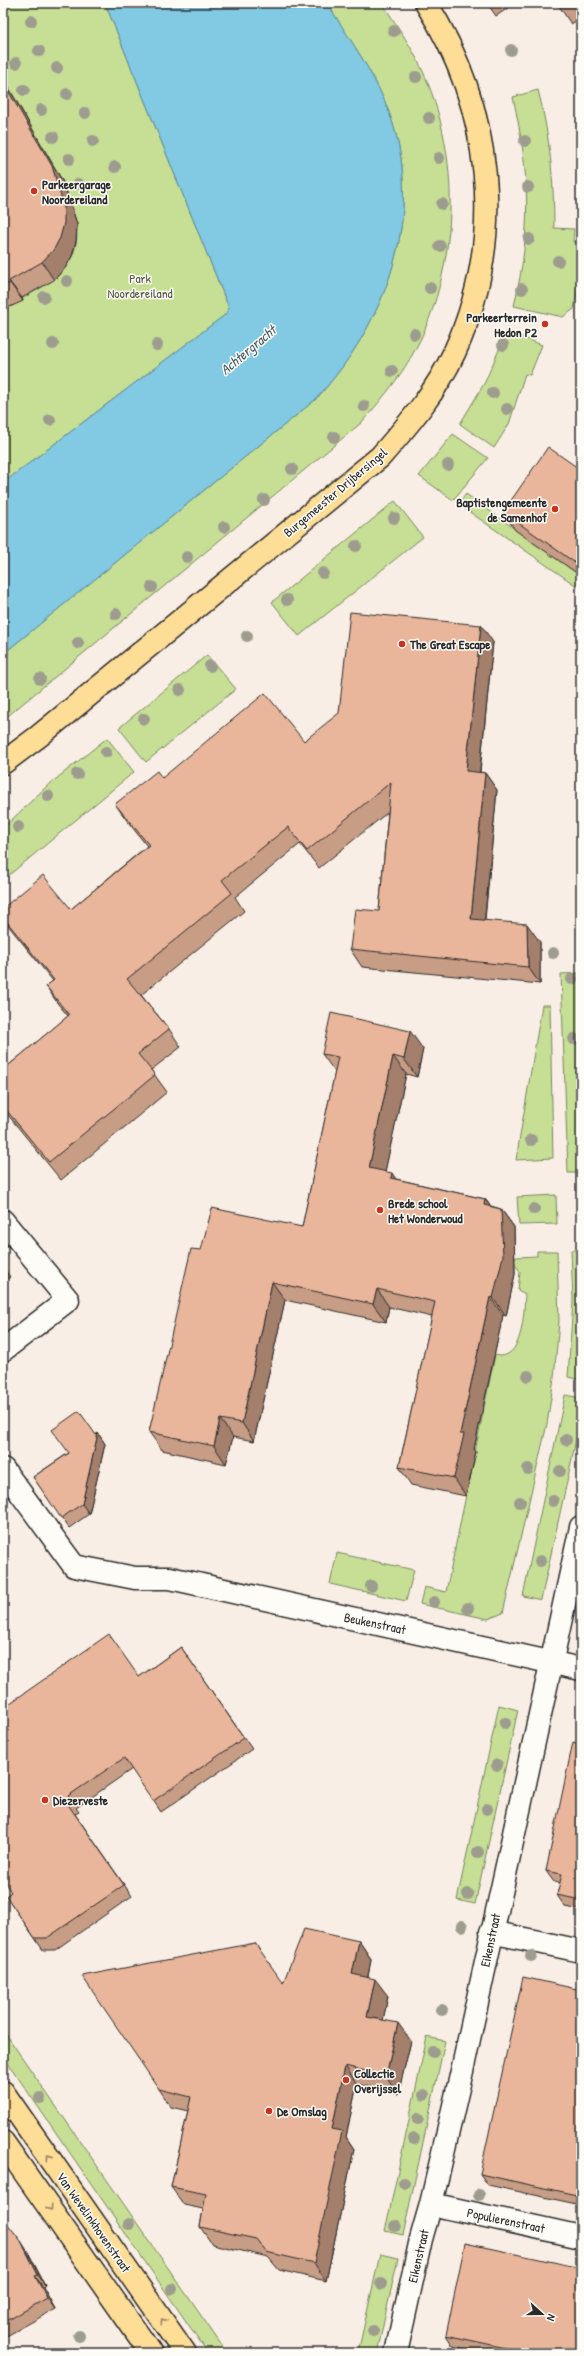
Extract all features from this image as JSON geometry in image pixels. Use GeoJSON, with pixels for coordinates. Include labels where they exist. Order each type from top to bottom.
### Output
{"type":"FeatureCollection","features":[{"type":"Feature","properties":{"kind":"main road","name":"Burgemeester Drijbersingel"},"geometry":{"type":"LineString","coordinates":[[3,762],[39,736],[380,457],[415,417],[445,371],[464,328],[476,288],[484,240],[486,182],[481,137],[470,93],[452,49],[426,3]]}},
{"type":"Feature","properties":{"kind":"main road","name":"Burgemeester Drijbersingel"},"geometry":{"type":"LineString","coordinates":[[3,772],[39,736]]}},
{"type":"Feature","properties":{"kind":"main road","name":"Van Wevelinkhovenstraat"},"geometry":{"type":"LineString","coordinates":[[3,2092],[185,2353]]}},
{"type":"Feature","properties":{"kind":"main road"},"geometry":{"type":"LineString","coordinates":[[3,2142],[151,2353]]}},
{"type":"Feature","properties":{"kind":"street"},"geometry":{"type":"LineString","coordinates":[[3,1221],[68,1300],[3,1350]]}},
{"type":"Feature","properties":{"kind":"street","name":"Beukenstraat"},"geometry":{"type":"LineString","coordinates":[[3,1469],[74,1566],[135,1578],[170,1578],[581,1668]]}},
{"type":"Feature","properties":{"kind":"street","name":"Eikenstraat"},"geometry":{"type":"LineString","coordinates":[[396,2353],[420,2239],[432,2204],[581,1527]]}},
{"type":"Feature","properties":{"kind":"street"},"geometry":{"type":"LineString","coordinates":[[491,1932],[581,1951]]}},
{"type":"Feature","properties":{"kind":"street","name":"Populierenstraat"},"geometry":{"type":"LineString","coordinates":[[432,2204],[581,2237]]}},
{"type":"Feature","properties":{"kind":"green space","name":"Park Noordereiland"},"geometry":{"type":"Polygon","coordinates":[[[3,3],[105,3],[229,308],[226,314],[3,483],[3,310],[22,301],[22,298],[41,288],[56,276],[67,264],[74,251],[77,236],[75,220],[69,202],[59,182],[62,180],[3,78],[3,3]]]}},
{"type":"Feature","properties":{"kind":"green space"},"geometry":{"type":"Polygon","coordinates":[[[327,3],[382,3],[416,57],[425,76],[436,107],[444,140],[449,173],[450,206],[448,240],[443,273],[434,305],[422,336],[410,360],[395,382],[361,423],[3,720],[3,654],[315,400],[342,367],[365,332],[383,294],[396,255],[403,214],[403,173],[395,132],[380,91],[361,57],[327,3]]]}},
{"type":"Feature","properties":{"kind":"green space"},"geometry":{"type":"Polygon","coordinates":[[[538,90],[546,124],[548,141],[553,193],[554,228],[574,229],[573,242],[581,243],[581,268],[574,309],[563,317],[514,306],[524,251],[527,201],[523,151],[513,97],[538,90]]]}},
{"type":"Feature","properties":{"kind":"green space"},"geometry":{"type":"Polygon","coordinates":[[[507,331],[542,345],[530,375],[525,374],[509,424],[494,448],[460,424],[485,382],[507,331]]]}},
{"type":"Feature","properties":{"kind":"green space"},"geometry":{"type":"Polygon","coordinates":[[[453,434],[488,458],[453,500],[419,476],[453,434]]]}},
{"type":"Feature","properties":{"kind":"green space"},"geometry":{"type":"Polygon","coordinates":[[[466,494],[581,576],[581,589],[458,504],[466,494]]]}},
{"type":"Feature","properties":{"kind":"green space"},"geometry":{"type":"Polygon","coordinates":[[[395,501],[423,537],[299,636],[272,602],[395,501]]]}},
{"type":"Feature","properties":{"kind":"green space"},"geometry":{"type":"Polygon","coordinates":[[[207,655],[236,689],[146,762],[119,728],[207,655]]]}},
{"type":"Feature","properties":{"kind":"green space"},"geometry":{"type":"Polygon","coordinates":[[[107,738],[134,772],[3,880],[3,828],[46,787],[107,738]]]}},
{"type":"Feature","properties":{"kind":"green space"},"geometry":{"type":"Polygon","coordinates":[[[581,973],[581,1173],[568,1173],[561,974],[581,973]]]}},
{"type":"Feature","properties":{"kind":"green space"},"geometry":{"type":"Polygon","coordinates":[[[542,1005],[550,1005],[553,1158],[516,1160],[542,1005]]]}},
{"type":"Feature","properties":{"kind":"green space"},"geometry":{"type":"Polygon","coordinates":[[[556,1195],[557,1224],[519,1225],[517,1197],[556,1195]]]}},
{"type":"Feature","properties":{"kind":"green space"},"geometry":{"type":"Polygon","coordinates":[[[571,1250],[581,1250],[581,1380],[568,1377],[573,1301],[571,1250]]]}},
{"type":"Feature","properties":{"kind":"green space"},"geometry":{"type":"Polygon","coordinates":[[[537,1251],[557,1251],[559,1322],[554,1378],[547,1424],[503,1613],[488,1619],[420,1604],[424,1587],[446,1592],[495,1355],[504,1355],[511,1351],[517,1344],[520,1334],[524,1312],[525,1294],[518,1290],[520,1272],[515,1264],[515,1259],[516,1257],[537,1256],[537,1251]]]}},
{"type":"Feature","properties":{"kind":"green space"},"geometry":{"type":"Polygon","coordinates":[[[565,1395],[581,1398],[581,1417],[541,1600],[523,1596],[565,1395]]]}},
{"type":"Feature","properties":{"kind":"green space"},"geometry":{"type":"Polygon","coordinates":[[[337,1553],[414,1570],[406,1601],[330,1584],[337,1553]]]}},
{"type":"Feature","properties":{"kind":"green space"},"geometry":{"type":"Polygon","coordinates":[[[499,1705],[518,1710],[475,1904],[457,1900],[499,1705]]]}},
{"type":"Feature","properties":{"kind":"green space"},"geometry":{"type":"Polygon","coordinates":[[[3,2030],[227,2353],[208,2353],[3,2056],[3,2030]]]}},
{"type":"Feature","properties":{"kind":"green space"},"geometry":{"type":"Polygon","coordinates":[[[427,2037],[445,2041],[403,2235],[385,2231],[427,2037]]]}},
{"type":"Feature","properties":{"kind":"green space"},"geometry":{"type":"Polygon","coordinates":[[[380,2254],[398,2258],[377,2353],[358,2353],[380,2254]]]}},
{"type":"Feature","properties":{"kind":"water","name":"Achtergracht"},"geometry":{"type":"Polygon","coordinates":[[[105,3],[327,3],[361,57],[380,91],[395,132],[403,173],[403,214],[396,255],[383,294],[365,332],[342,367],[315,400],[3,654],[3,483],[226,314],[229,308],[105,3]]]}},
{"type":"Feature","properties":{"kind":"building"},"geometry":{"type":"Polygon","coordinates":[[[557,3],[564,3],[558,6],[557,3]]]}},
{"type":"Feature","properties":{"kind":"building","name":"Parkeergarage Noordereiland"},"geometry":{"type":"Polygon","coordinates":[[[3,82],[52,166],[64,207],[64,223],[60,238],[54,249],[42,262],[3,286],[3,82]]]}},
{"type":"Feature","properties":{"kind":"building","name":"Baptistengemeente de Samenhof"},"geometry":{"type":"Polygon","coordinates":[[[548,447],[581,470],[581,567],[503,512],[548,447]]]}},
{"type":"Feature","properties":{"kind":"building"},"geometry":{"type":"Polygon","coordinates":[[[350,612],[481,625],[466,771],[485,773],[471,919],[527,924],[528,967],[350,949],[355,909],[379,911],[391,782],[307,851],[288,827],[222,880],[232,893],[127,979],[169,1029],[138,1054],[155,1075],[49,1162],[3,1106],[3,1070],[69,1015],[46,986],[54,980],[3,917],[3,908],[43,875],[71,909],[149,845],[115,804],[157,771],[162,778],[265,693],[304,741],[339,713],[350,612]]]}},
{"type":"Feature","properties":{"kind":"building"},"geometry":{"type":"Polygon","coordinates":[[[331,1013],[410,1031],[404,1059],[393,1056],[369,1168],[392,1173],[391,1178],[485,1199],[484,1205],[501,1209],[503,1256],[493,1298],[490,1297],[460,1434],[464,1434],[454,1478],[399,1467],[435,1302],[377,1289],[373,1304],[272,1282],[242,1423],[220,1419],[214,1446],[149,1432],[191,1249],[201,1250],[212,1208],[302,1227],[338,1057],[322,1054],[331,1013]]]}},
{"type":"Feature","properties":{"kind":"building"},"geometry":{"type":"Polygon","coordinates":[[[79,1411],[96,1435],[98,1433],[82,1504],[61,1518],[33,1477],[69,1453],[52,1430],[79,1411]]]}},
{"type":"Feature","properties":{"kind":"building","name":"Diezerveste"},"geometry":{"type":"Polygon","coordinates":[[[109,1634],[139,1677],[181,1647],[244,1738],[153,1801],[124,1758],[68,1796],[71,1800],[67,1803],[124,1885],[47,1938],[35,1938],[6,1896],[11,1892],[3,1880],[3,1708],[109,1634]]]}},
{"type":"Feature","properties":{"kind":"building"},"geometry":{"type":"Polygon","coordinates":[[[573,1742],[581,1744],[581,1900],[557,1895],[562,1874],[546,1871],[573,1742]]]}},
{"type":"Feature","properties":{"kind":"building","name":"De Omslag"},"geometry":{"type":"Polygon","coordinates":[[[304,1929],[359,1941],[352,1974],[375,1979],[367,2017],[398,2023],[386,2076],[345,2066],[332,2129],[342,2131],[314,2263],[266,2252],[256,2239],[200,2227],[206,2194],[171,2187],[191,2097],[159,2089],[82,1976],[255,1943],[283,1983],[304,1929]]]}},
{"type":"Feature","properties":{"kind":"building"},"geometry":{"type":"Polygon","coordinates":[[[523,1977],[581,1990],[581,2196],[480,2174],[523,1977]]]}},
{"type":"Feature","properties":{"kind":"building"},"geometry":{"type":"Polygon","coordinates":[[[3,2218],[21,2241],[38,2275],[35,2276],[47,2298],[3,2323],[3,2218]]]}},
{"type":"Feature","properties":{"kind":"building"},"geometry":{"type":"Polygon","coordinates":[[[465,2243],[581,2268],[581,2353],[529,2353],[446,2335],[465,2243]]]}},
{"type":"Feature","properties":{"kind":"place","name":"Parkeergarage Noordereiland"},"geometry":{"type":"Point","coordinates":[34,191]}},
{"type":"Feature","properties":{"kind":"place","name":"Parkeerterrein Hedon P2"},"geometry":{"type":"Point","coordinates":[545,324]}},
{"type":"Feature","properties":{"kind":"place","name":"Baptistengemeente de Samenhof"},"geometry":{"type":"Point","coordinates":[555,509]}},
{"type":"Feature","properties":{"kind":"place","name":"The Great Escape"},"geometry":{"type":"Point","coordinates":[402,644]}},
{"type":"Feature","properties":{"kind":"place","name":"Brede school Het Wonderwoud"},"geometry":{"type":"Point","coordinates":[380,1210]}},
{"type":"Feature","properties":{"kind":"place","name":"Diezerveste"},"geometry":{"type":"Point","coordinates":[45,1800]}},
{"type":"Feature","properties":{"kind":"place","name":"Collectie Overijssel"},"geometry":{"type":"Point","coordinates":[346,2080]}},
{"type":"Feature","properties":{"kind":"place","name":"De Omslag"},"geometry":{"type":"Point","coordinates":[269,2111]}}]}
